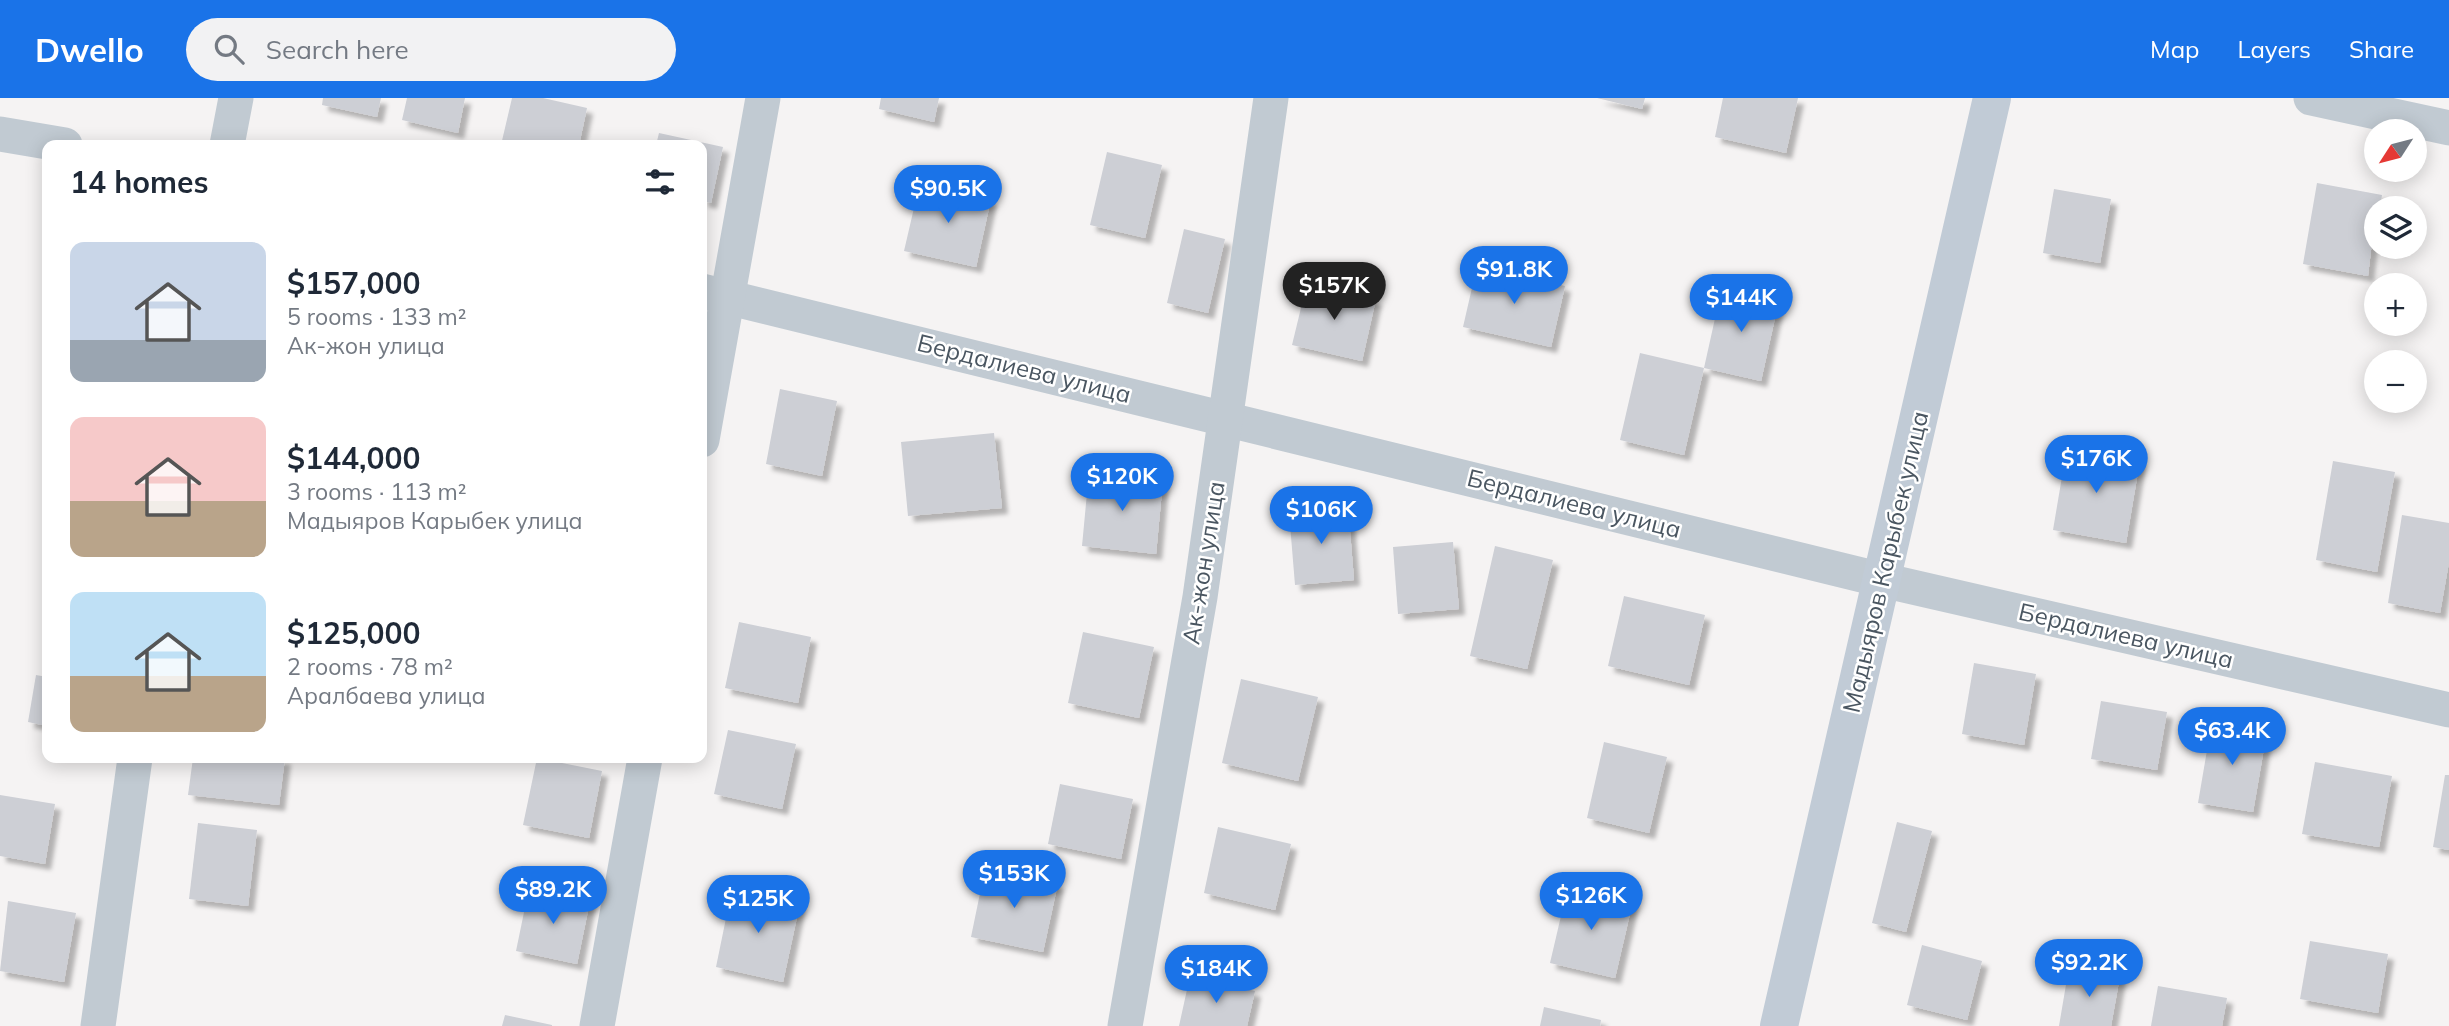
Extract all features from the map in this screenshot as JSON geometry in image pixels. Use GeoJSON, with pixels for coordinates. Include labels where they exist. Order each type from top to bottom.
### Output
{"type":"FeatureCollection","features":[{"type":"Feature","properties":{"kind":"street"},"geometry":{"type":"LineString","coordinates":[[228,140],[236,98]]}},
{"type":"Feature","properties":{"kind":"street"},"geometry":{"type":"LineString","coordinates":[[707,384],[715,294],[763,98]]}},
{"type":"Feature","properties":{"kind":"street","name":"Ак-жон улица"},"geometry":{"type":"LineString","coordinates":[[1125,1026],[1200,597],[1271,98]]}},
{"type":"Feature","properties":{"kind":"street","name":"Мадыяров Карыбек улица"},"geometry":{"type":"LineString","coordinates":[[1785,1025],[1882,580],[1992,98]]}},
{"type":"Feature","properties":{"kind":"street"},"geometry":{"type":"LineString","coordinates":[[2311,98],[2449,128]]}},
{"type":"Feature","properties":{"kind":"street"},"geometry":{"type":"LineString","coordinates":[[0,134],[42,141]]}},
{"type":"Feature","properties":{"kind":"street","name":"Бердалиева улица"},"geometry":{"type":"LineString","coordinates":[[715,294],[1882,580],[2449,710]]}},
{"type":"Feature","properties":{"kind":"street"},"geometry":{"type":"LineString","coordinates":[[99,1026],[134,763]]}},
{"type":"Feature","properties":{"kind":"street"},"geometry":{"type":"LineString","coordinates":[[597,1026],[644,763]]}},
{"type":"Feature","properties":{"kind":"building"},"geometry":{"type":"Polygon","coordinates":[[[323,98],[381,98],[377,117],[322,105],[323,98]]]}},
{"type":"Feature","properties":{"kind":"building"},"geometry":{"type":"Polygon","coordinates":[[[407,98],[465,98],[458,133],[402,120],[407,98]]]}},
{"type":"Feature","properties":{"kind":"building"},"geometry":{"type":"Polygon","coordinates":[[[512,98],[543,98],[587,108],[580,140],[502,140],[512,98]]]}},
{"type":"Feature","properties":{"kind":"building"},"geometry":{"type":"Polygon","coordinates":[[[881,98],[939,98],[934,122],[879,109],[881,98]]]}},
{"type":"Feature","properties":{"kind":"building"},"geometry":{"type":"Polygon","coordinates":[[[1597,98],[1645,98],[1642,109],[1597,98]]]}},
{"type":"Feature","properties":{"kind":"building"},"geometry":{"type":"Polygon","coordinates":[[[1723,98],[1798,98],[1786,153],[1715,137],[1723,98]]]}},
{"type":"Feature","properties":{"kind":"building"},"geometry":{"type":"Polygon","coordinates":[[[659,133],[691,140],[657,140],[659,133]]]}},
{"type":"Feature","properties":{"kind":"building"},"geometry":{"type":"Polygon","coordinates":[[[707,144],[723,147],[711,203],[707,202],[707,144]]]}},
{"type":"Feature","properties":{"kind":"building"},"geometry":{"type":"Polygon","coordinates":[[[1107,152],[1162,165],[1145,238],[1090,225],[1107,152]]]}},
{"type":"Feature","properties":{"kind":"building"},"geometry":{"type":"Polygon","coordinates":[[[920,182],[991,199],[976,267],[904,251],[920,182]]]}},
{"type":"Feature","properties":{"kind":"building"},"geometry":{"type":"Polygon","coordinates":[[[2317,183],[2382,195],[2364,196],[2364,259],[2370,259],[2368,273],[2364,275],[2303,264],[2317,183]]]}},
{"type":"Feature","properties":{"kind":"building"},"geometry":{"type":"Polygon","coordinates":[[[2054,189],[2111,199],[2100,263],[2043,253],[2054,189]]]}},
{"type":"Feature","properties":{"kind":"building"},"geometry":{"type":"Polygon","coordinates":[[[1184,229],[1225,239],[1208,313],[1167,303],[1184,229]]]}},
{"type":"Feature","properties":{"kind":"building"},"geometry":{"type":"Polygon","coordinates":[[[1477,266],[1565,286],[1551,347],[1463,327],[1477,266]]]}},
{"type":"Feature","properties":{"kind":"building"},"geometry":{"type":"Polygon","coordinates":[[[1307,283],[1376,299],[1362,361],[1292,345],[1307,283]]]}},
{"type":"Feature","properties":{"kind":"building"},"geometry":{"type":"Polygon","coordinates":[[[1722,287],[1779,300],[1761,381],[1704,368],[1722,287]]]}},
{"type":"Feature","properties":{"kind":"building"},"geometry":{"type":"Polygon","coordinates":[[[1640,353],[1704,368],[1684,455],[1620,440],[1640,353]]]}},
{"type":"Feature","properties":{"kind":"building"},"geometry":{"type":"Polygon","coordinates":[[[780,389],[837,401],[822,476],[766,464],[780,389]]]}},
{"type":"Feature","properties":{"kind":"building"},"geometry":{"type":"Polygon","coordinates":[[[994,433],[1002,508],[908,516],[901,442],[994,433]]]}},
{"type":"Feature","properties":{"kind":"building"},"geometry":{"type":"Polygon","coordinates":[[[2067,447],[2140,460],[2126,543],[2053,530],[2067,447]]]}},
{"type":"Feature","properties":{"kind":"building"},"geometry":{"type":"Polygon","coordinates":[[[2333,461],[2395,472],[2377,572],[2316,560],[2333,461]]]}},
{"type":"Feature","properties":{"kind":"building"},"geometry":{"type":"Polygon","coordinates":[[[1089,472],[1163,480],[1156,554],[1082,546],[1089,472]]]}},
{"type":"Feature","properties":{"kind":"building"},"geometry":{"type":"Polygon","coordinates":[[[1348,507],[1354,580],[1295,585],[1289,512],[1348,507]]]}},
{"type":"Feature","properties":{"kind":"building"},"geometry":{"type":"Polygon","coordinates":[[[2402,515],[2449,523],[2449,562],[2440,613],[2388,603],[2402,515]]]}},
{"type":"Feature","properties":{"kind":"building"},"geometry":{"type":"Polygon","coordinates":[[[1453,542],[1459,609],[1398,614],[1393,547],[1453,542]]]}},
{"type":"Feature","properties":{"kind":"building"},"geometry":{"type":"Polygon","coordinates":[[[1495,546],[1553,560],[1527,669],[1470,656],[1495,546]]]}},
{"type":"Feature","properties":{"kind":"building"},"geometry":{"type":"Polygon","coordinates":[[[1624,596],[1705,615],[1689,685],[1608,666],[1624,596]]]}},
{"type":"Feature","properties":{"kind":"building"},"geometry":{"type":"Polygon","coordinates":[[[739,622],[811,637],[798,703],[725,688],[739,622]]]}},
{"type":"Feature","properties":{"kind":"building"},"geometry":{"type":"Polygon","coordinates":[[[1083,632],[1154,647],[1139,718],[1068,703],[1083,632]]]}},
{"type":"Feature","properties":{"kind":"building"},"geometry":{"type":"Polygon","coordinates":[[[1974,663],[2036,674],[2024,745],[1962,734],[1974,663]]]}},
{"type":"Feature","properties":{"kind":"building"},"geometry":{"type":"Polygon","coordinates":[[[36,675],[42,676],[42,725],[28,722],[36,675]]]}},
{"type":"Feature","properties":{"kind":"building"},"geometry":{"type":"Polygon","coordinates":[[[1241,679],[1318,697],[1298,781],[1222,763],[1241,679]]]}},
{"type":"Feature","properties":{"kind":"building"},"geometry":{"type":"Polygon","coordinates":[[[2101,701],[2167,712],[2157,770],[2091,759],[2101,701]]]}},
{"type":"Feature","properties":{"kind":"building"},"geometry":{"type":"Polygon","coordinates":[[[2212,721],[2267,731],[2253,812],[2198,803],[2212,721]]]}},
{"type":"Feature","properties":{"kind":"building"},"geometry":{"type":"Polygon","coordinates":[[[728,730],[796,744],[782,809],[714,794],[728,730]]]}},
{"type":"Feature","properties":{"kind":"building"},"geometry":{"type":"Polygon","coordinates":[[[1604,742],[1667,757],[1649,833],[1587,818],[1604,742]]]}},
{"type":"Feature","properties":{"kind":"building"},"geometry":{"type":"Polygon","coordinates":[[[2315,762],[2392,776],[2379,847],[2302,834],[2315,762]]]}},
{"type":"Feature","properties":{"kind":"building"},"geometry":{"type":"Polygon","coordinates":[[[192,763],[284,763],[279,805],[188,795],[192,763]]]}},
{"type":"Feature","properties":{"kind":"building"},"geometry":{"type":"Polygon","coordinates":[[[536,763],[562,763],[602,771],[589,838],[523,825],[536,763]]]}},
{"type":"Feature","properties":{"kind":"building"},"geometry":{"type":"Polygon","coordinates":[[[2445,775],[2449,775],[2449,850],[2433,847],[2445,775]]]}},
{"type":"Feature","properties":{"kind":"building"},"geometry":{"type":"Polygon","coordinates":[[[1060,784],[1133,799],[1121,859],[1048,844],[1060,784]]]}},
{"type":"Feature","properties":{"kind":"building"},"geometry":{"type":"Polygon","coordinates":[[[0,795],[55,804],[45,864],[0,856],[0,795]]]}},
{"type":"Feature","properties":{"kind":"building"},"geometry":{"type":"Polygon","coordinates":[[[1897,822],[1932,831],[1906,932],[1872,923],[1897,822]]]}},
{"type":"Feature","properties":{"kind":"building"},"geometry":{"type":"Polygon","coordinates":[[[198,823],[257,830],[248,906],[189,899],[198,823]]]}},
{"type":"Feature","properties":{"kind":"building"},"geometry":{"type":"Polygon","coordinates":[[[1218,827],[1291,844],[1275,910],[1204,893],[1218,827]]]}},
{"type":"Feature","properties":{"kind":"building"},"geometry":{"type":"Polygon","coordinates":[[[985,869],[1058,883],[1043,952],[971,937],[985,869]]]}},
{"type":"Feature","properties":{"kind":"building"},"geometry":{"type":"Polygon","coordinates":[[[1568,886],[1633,901],[1615,978],[1550,963],[1568,886]]]}},
{"type":"Feature","properties":{"kind":"building"},"geometry":{"type":"Polygon","coordinates":[[[529,888],[590,901],[577,964],[516,951],[529,888]]]}},
{"type":"Feature","properties":{"kind":"building"},"geometry":{"type":"Polygon","coordinates":[[[732,889],[800,903],[783,982],[716,967],[732,889]]]}},
{"type":"Feature","properties":{"kind":"building"},"geometry":{"type":"Polygon","coordinates":[[[8,901],[76,913],[64,982],[0,971],[8,901]]]}},
{"type":"Feature","properties":{"kind":"building"},"geometry":{"type":"Polygon","coordinates":[[[2310,941],[2388,954],[2378,1013],[2300,999],[2310,941]]]}},
{"type":"Feature","properties":{"kind":"building"},"geometry":{"type":"Polygon","coordinates":[[[1922,945],[1982,961],[1967,1020],[1907,1005],[1922,945]]]}},
{"type":"Feature","properties":{"kind":"building"},"geometry":{"type":"Polygon","coordinates":[[[2069,967],[2120,976],[2111,1026],[2059,1026],[2069,967]]]}},
{"type":"Feature","properties":{"kind":"building"},"geometry":{"type":"Polygon","coordinates":[[[1190,976],[1255,991],[1247,1026],[1179,1026],[1190,976]]]}},
{"type":"Feature","properties":{"kind":"building"},"geometry":{"type":"Polygon","coordinates":[[[2158,986],[2227,998],[2222,1026],[2151,1026],[2158,986]]]}},
{"type":"Feature","properties":{"kind":"building"},"geometry":{"type":"Polygon","coordinates":[[[1544,1007],[1601,1020],[1600,1026],[1540,1026],[1544,1007]]]}},
{"type":"Feature","properties":{"kind":"building"},"geometry":{"type":"Polygon","coordinates":[[[505,1015],[552,1025],[552,1026],[502,1026],[505,1015]]]}}]}
